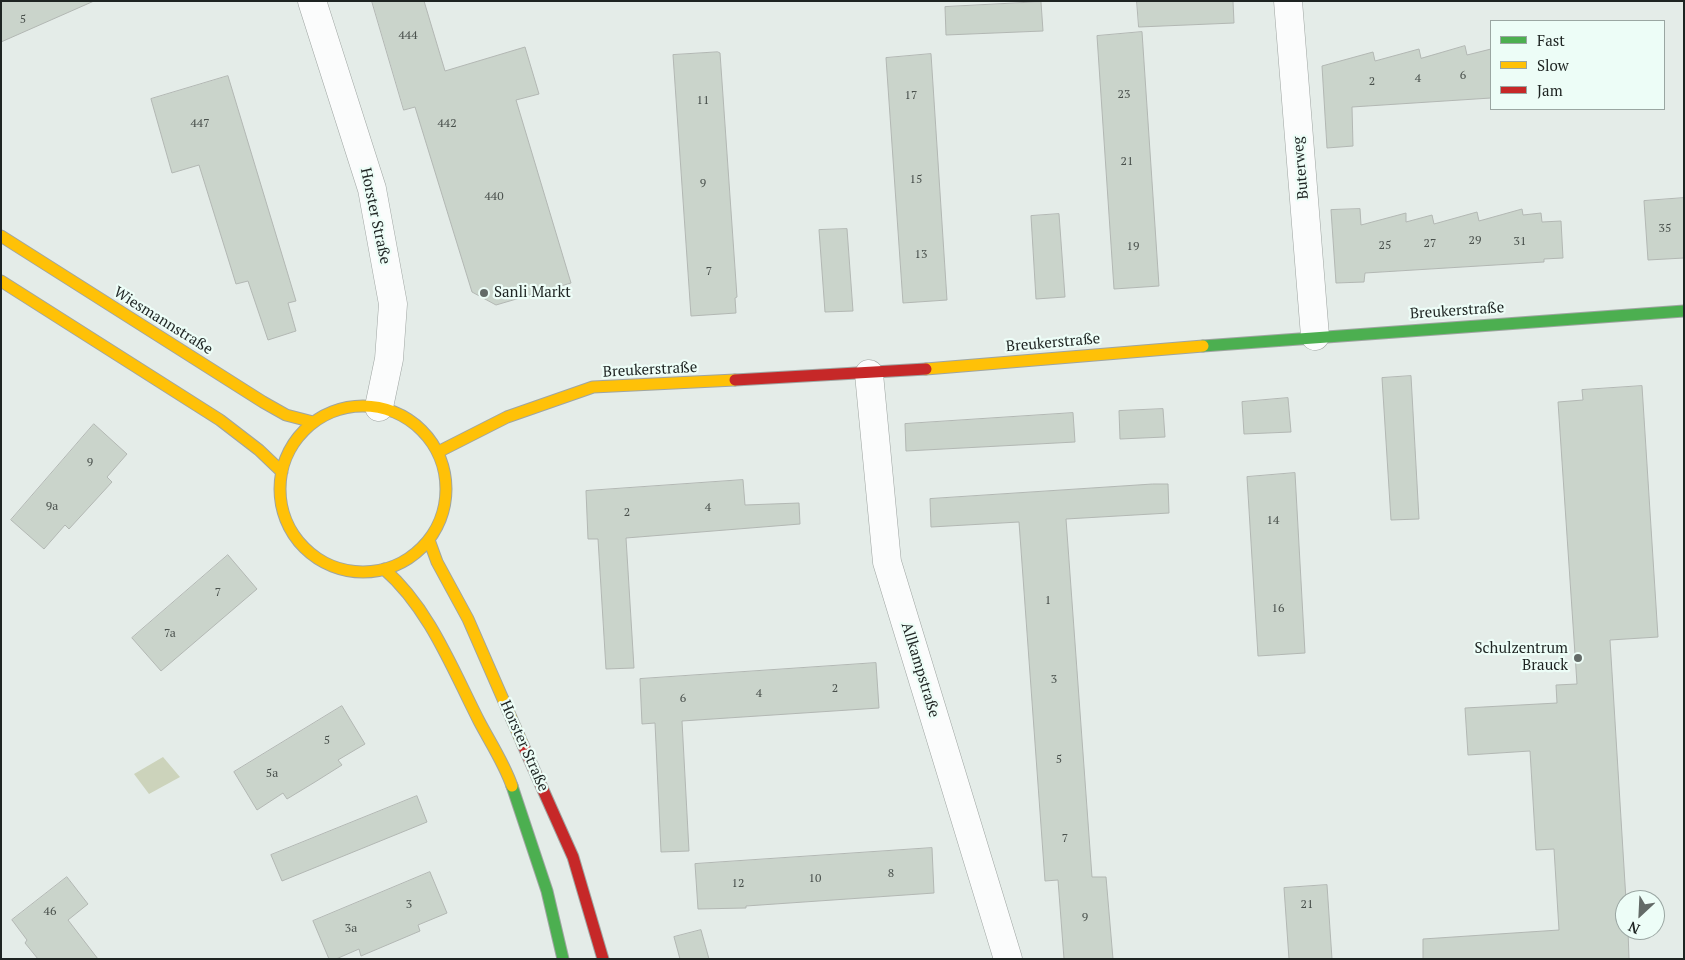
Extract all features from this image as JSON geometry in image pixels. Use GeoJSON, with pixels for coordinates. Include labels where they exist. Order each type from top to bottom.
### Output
{"type":"FeatureCollection","features":[{"type":"Feature","properties":{"kind":"main road","name":"Wiesmannstraße"},"geometry":{"type":"LineString","coordinates":[[1,236],[262,402],[286,415],[313,422]]}},
{"type":"Feature","properties":{"kind":"main road"},"geometry":{"type":"LineString","coordinates":[[1,280],[117,352],[197,405],[265,454],[282,472]]}},
{"type":"Feature","properties":{"kind":"main road","name":"Breukerstraße"},"geometry":{"type":"LineString","coordinates":[[438,452],[507,417],[593,387],[869,374],[1316,336],[1684,311]]}},
{"type":"Feature","properties":{"kind":"main road"},"geometry":{"type":"LineString","coordinates":[[373,405],[379,407],[398,412],[420,427],[438,452],[445,472],[447,498],[440,523],[429,540],[405,561],[384,569],[354,572],[329,565],[307,551],[290,530],[281,505],[279,480],[286,454],[301,432],[322,415],[346,406],[373,405]]}},
{"type":"Feature","properties":{"kind":"main road","name":"Horster Straße"},"geometry":{"type":"LineString","coordinates":[[429,540],[437,562],[468,619],[573,857],[603,959]]}},
{"type":"Feature","properties":{"kind":"main road","name":"Horster Straße"},"geometry":{"type":"LineString","coordinates":[[384,569],[401,584],[417,605],[446,656],[510,781],[547,891],[563,959]]}},
{"type":"Feature","properties":{"kind":"street","name":"Horster Straße"},"geometry":{"type":"LineString","coordinates":[[312,1],[372,189],[393,304],[388,359],[379,407]]}},
{"type":"Feature","properties":{"kind":"street","name":"Buterweg"},"geometry":{"type":"LineString","coordinates":[[1288,1],[1316,336]]}},
{"type":"Feature","properties":{"kind":"street","name":"Allkampstraße"},"geometry":{"type":"LineString","coordinates":[[869,374],[887,562],[1008,959]]}},
{"type":"Feature","properties":{"kind":"green space"},"geometry":{"type":"Polygon","coordinates":[[[163,757],[180,777],[149,794],[134,774],[163,757]]]}},
{"type":"Feature","properties":{"kind":"building"},"geometry":{"type":"Polygon","coordinates":[[[1,1],[94,1],[1,42],[1,1]]]}},
{"type":"Feature","properties":{"kind":"building"},"geometry":{"type":"Polygon","coordinates":[[[372,1],[424,1],[445,71],[525,47],[539,94],[516,100],[571,283],[496,305],[472,292],[415,107],[404,110],[372,1]]]}},
{"type":"Feature","properties":{"kind":"building"},"geometry":{"type":"Polygon","coordinates":[[[1137,1],[1233,1],[1234,23],[1139,27],[1137,1]]]}},
{"type":"Feature","properties":{"kind":"building"},"geometry":{"type":"Polygon","coordinates":[[[1041,2],[1043,31],[946,35],[945,7],[1041,2]]]}},
{"type":"Feature","properties":{"kind":"building"},"geometry":{"type":"Polygon","coordinates":[[[1142,32],[1159,286],[1114,289],[1097,36],[1142,32]]]}},
{"type":"Feature","properties":{"kind":"building"},"geometry":{"type":"Polygon","coordinates":[[[1465,46],[1467,55],[1490,49],[1490,98],[1352,107],[1353,146],[1327,148],[1322,66],[1373,52],[1375,61],[1419,49],[1421,58],[1465,46]]]}},
{"type":"Feature","properties":{"kind":"building"},"geometry":{"type":"Polygon","coordinates":[[[720,53],[737,297],[735,298],[736,313],[691,316],[673,55],[720,53]]]}},
{"type":"Feature","properties":{"kind":"building"},"geometry":{"type":"Polygon","coordinates":[[[931,54],[947,300],[903,303],[886,58],[931,54]]]}},
{"type":"Feature","properties":{"kind":"building"},"geometry":{"type":"Polygon","coordinates":[[[228,76],[296,301],[288,303],[296,331],[268,340],[248,281],[236,284],[199,165],[172,173],[151,99],[228,76]]]}},
{"type":"Feature","properties":{"kind":"building"},"geometry":{"type":"Polygon","coordinates":[[[1684,198],[1684,258],[1648,260],[1644,201],[1684,198]]]}},
{"type":"Feature","properties":{"kind":"building"},"geometry":{"type":"Polygon","coordinates":[[[1360,209],[1361,225],[1406,213],[1406,222],[1432,215],[1434,224],[1477,212],[1479,221],[1522,209],[1523,215],[1541,213],[1542,222],[1561,221],[1563,258],[1544,259],[1544,262],[1365,273],[1364,282],[1336,283],[1331,210],[1360,209]]]}},
{"type":"Feature","properties":{"kind":"building"},"geometry":{"type":"Polygon","coordinates":[[[1059,214],[1065,297],[1036,299],[1031,216],[1059,214]]]}},
{"type":"Feature","properties":{"kind":"building"},"geometry":{"type":"Polygon","coordinates":[[[847,229],[853,311],[825,312],[819,230],[847,229]]]}},
{"type":"Feature","properties":{"kind":"building"},"geometry":{"type":"Polygon","coordinates":[[[1411,376],[1419,519],[1391,520],[1382,378],[1411,376]]]}},
{"type":"Feature","properties":{"kind":"building"},"geometry":{"type":"Polygon","coordinates":[[[1642,386],[1658,637],[1610,640],[1625,890],[1615,890],[1615,940],[1628,940],[1629,959],[1423,959],[1423,939],[1559,930],[1554,849],[1536,850],[1530,751],[1468,755],[1465,708],[1557,703],[1556,685],[1577,684],[1558,402],[1583,400],[1582,390],[1642,386]]]}},
{"type":"Feature","properties":{"kind":"building"},"geometry":{"type":"Polygon","coordinates":[[[1288,398],[1291,432],[1244,434],[1242,402],[1288,398]]]}},
{"type":"Feature","properties":{"kind":"building"},"geometry":{"type":"Polygon","coordinates":[[[1163,409],[1165,437],[1120,439],[1119,411],[1163,409]]]}},
{"type":"Feature","properties":{"kind":"building"},"geometry":{"type":"Polygon","coordinates":[[[1073,413],[1075,442],[906,451],[905,424],[1073,413]]]}},
{"type":"Feature","properties":{"kind":"building"},"geometry":{"type":"Polygon","coordinates":[[[94,424],[127,454],[107,477],[112,482],[69,529],[65,525],[44,549],[11,520],[94,424]]]}},
{"type":"Feature","properties":{"kind":"building"},"geometry":{"type":"Polygon","coordinates":[[[1295,473],[1305,653],[1258,656],[1247,477],[1295,473]]]}},
{"type":"Feature","properties":{"kind":"building"},"geometry":{"type":"Polygon","coordinates":[[[743,480],[745,505],[799,503],[800,524],[626,538],[634,668],[606,669],[598,539],[588,539],[586,491],[743,480]]]}},
{"type":"Feature","properties":{"kind":"building"},"geometry":{"type":"Polygon","coordinates":[[[1168,484],[1169,513],[1066,519],[1092,877],[1106,877],[1113,959],[1064,959],[1058,880],[1045,881],[1019,522],[931,527],[930,499],[1168,484]]]}},
{"type":"Feature","properties":{"kind":"building"},"geometry":{"type":"Polygon","coordinates":[[[228,555],[257,589],[161,671],[132,638],[228,555]]]}},
{"type":"Feature","properties":{"kind":"building"},"geometry":{"type":"Polygon","coordinates":[[[876,663],[879,708],[682,721],[689,851],[661,852],[655,723],[642,724],[640,679],[876,663]]]}},
{"type":"Feature","properties":{"kind":"building"},"geometry":{"type":"Polygon","coordinates":[[[342,706],[365,744],[338,760],[342,765],[315,782],[287,799],[283,793],[257,810],[234,772],[342,706]]]}},
{"type":"Feature","properties":{"kind":"building"},"geometry":{"type":"Polygon","coordinates":[[[417,796],[427,822],[282,881],[271,855],[417,796]]]}},
{"type":"Feature","properties":{"kind":"building"},"geometry":{"type":"Polygon","coordinates":[[[932,848],[934,893],[746,906],[746,908],[698,909],[695,864],[932,848]]]}},
{"type":"Feature","properties":{"kind":"building"},"geometry":{"type":"Polygon","coordinates":[[[430,872],[447,913],[418,925],[420,931],[361,956],[359,949],[336,959],[329,959],[313,921],[430,872]]]}},
{"type":"Feature","properties":{"kind":"building"},"geometry":{"type":"Polygon","coordinates":[[[67,877],[88,904],[68,920],[98,959],[38,959],[25,943],[27,940],[12,920],[67,877]]]}},
{"type":"Feature","properties":{"kind":"building"},"geometry":{"type":"Polygon","coordinates":[[[1327,885],[1332,959],[1289,959],[1284,888],[1327,885]]]}},
{"type":"Feature","properties":{"kind":"building"},"geometry":{"type":"Polygon","coordinates":[[[701,930],[709,959],[680,959],[674,937],[701,930]]]}},
{"type":"Feature","properties":{"kind":"traffic: fast"},"geometry":{"type":"LineString","coordinates":[[1203,346],[1684,311]]}},
{"type":"Feature","properties":{"kind":"traffic: fast"},"geometry":{"type":"LineString","coordinates":[[512,786],[547,891],[563,959]]}},
{"type":"Feature","properties":{"kind":"traffic: slow"},"geometry":{"type":"LineString","coordinates":[[1,236],[263,402],[286,415],[313,422]]}},
{"type":"Feature","properties":{"kind":"traffic: slow"},"geometry":{"type":"LineString","coordinates":[[1,281],[220,420],[259,450],[282,472]]}},
{"type":"Feature","properties":{"kind":"traffic: slow"},"geometry":{"type":"LineString","coordinates":[[926,369],[1203,346]]}},
{"type":"Feature","properties":{"kind":"traffic: slow"},"geometry":{"type":"LineString","coordinates":[[438,452],[507,417],[593,387],[735,380]]}},
{"type":"Feature","properties":{"kind":"traffic: slow"},"geometry":{"type":"LineString","coordinates":[[371,406],[395,412],[422,430],[440,457],[445,473],[446,489],[445,505],[440,521],[422,548],[409,558],[387,569],[355,572],[331,566],[310,553],[299,542],[283,513],[280,481],[286,457],[299,436],[310,425],[339,409],[371,406]]}},
{"type":"Feature","properties":{"kind":"traffic: slow"},"geometry":{"type":"LineString","coordinates":[[429,540],[437,562],[468,619],[523,745]]}},
{"type":"Feature","properties":{"kind":"traffic: slow"},"geometry":{"type":"LineString","coordinates":[[384,569],[400,585],[427,620],[501,761],[512,786]]}},
{"type":"Feature","properties":{"kind":"traffic: jam"},"geometry":{"type":"LineString","coordinates":[[735,380],[926,369]]}},
{"type":"Feature","properties":{"kind":"traffic: jam"},"geometry":{"type":"LineString","coordinates":[[523,745],[573,857],[603,959]]}},
{"type":"Feature","properties":{"kind":"place","name":"Sanli Markt"},"geometry":{"type":"Point","coordinates":[484,293]}},
{"type":"Feature","properties":{"kind":"place","name":"Schulzentrum Brauck"},"geometry":{"type":"Point","coordinates":[1578,658]}}]}
